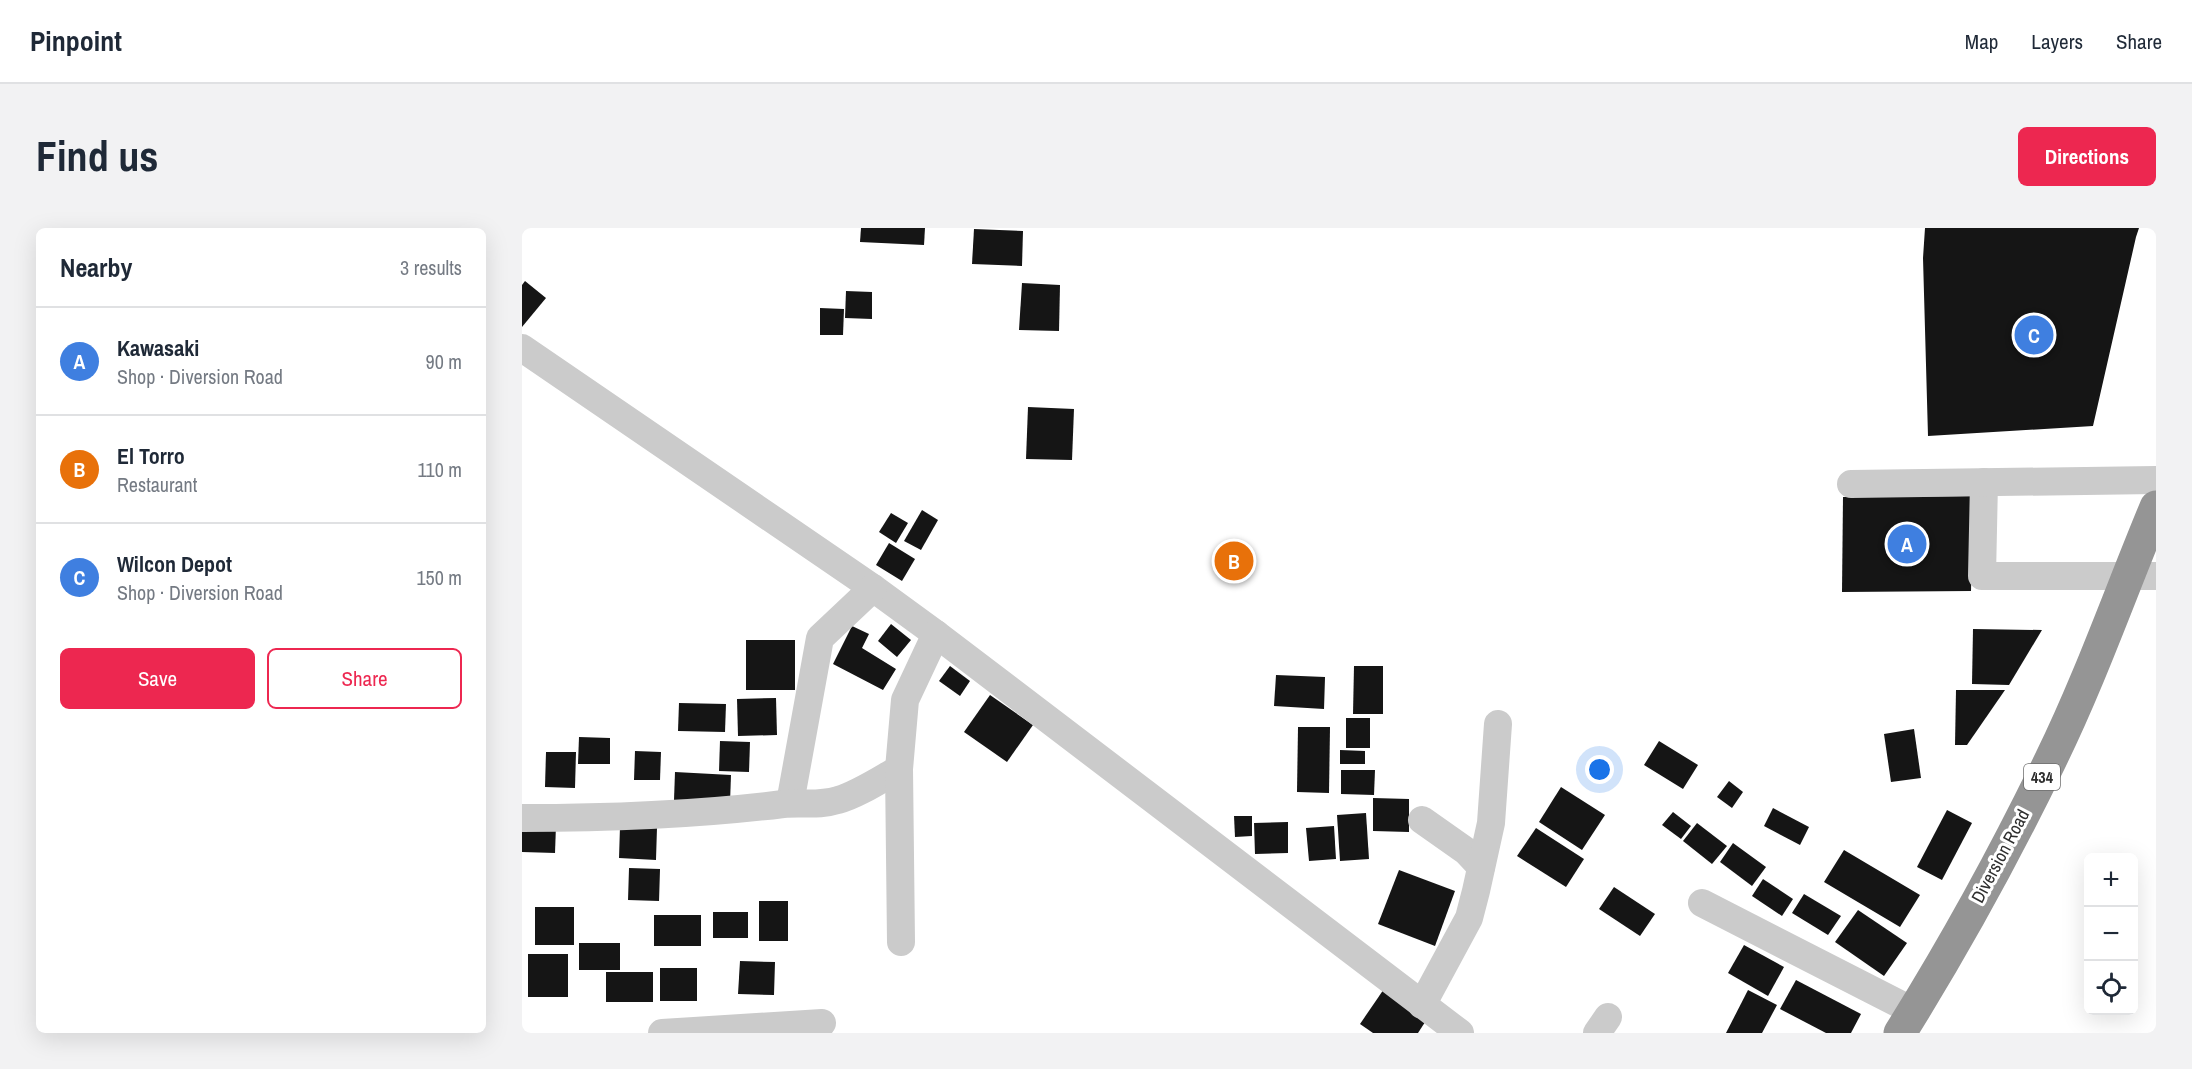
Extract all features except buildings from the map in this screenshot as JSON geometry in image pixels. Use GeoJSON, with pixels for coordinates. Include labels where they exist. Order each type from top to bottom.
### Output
{"type":"FeatureCollection","features":[{"type":"Feature","properties":{"kind":"highway","name":"Diversion Road"},"geometry":{"type":"LineString","coordinates":[[1906,1022],[1986,884],[2051,758],[2108,631],[2142,576],[2156,507]]}},
{"type":"Feature","properties":{"kind":"street"},"geometry":{"type":"LineString","coordinates":[[522,348],[873,588],[936,634],[1460,1033]]}},
{"type":"Feature","properties":{"kind":"street"},"geometry":{"type":"LineString","coordinates":[[1851,484],[2156,480]]}},
{"type":"Feature","properties":{"kind":"street"},"geometry":{"type":"LineString","coordinates":[[1984,482],[1982,576],[2142,576]]}},
{"type":"Feature","properties":{"kind":"street"},"geometry":{"type":"LineString","coordinates":[[790,803],[820,638],[873,588]]}},
{"type":"Feature","properties":{"kind":"street"},"geometry":{"type":"LineString","coordinates":[[901,942],[899,769],[904,700],[936,634]]}},
{"type":"Feature","properties":{"kind":"street"},"geometry":{"type":"LineString","coordinates":[[1422,1005],[1469,918],[1491,823],[1498,724]]}},
{"type":"Feature","properties":{"kind":"street"},"geometry":{"type":"LineString","coordinates":[[522,818],[605,818],[725,811],[790,803],[817,805],[840,800],[899,769]]}},
{"type":"Feature","properties":{"kind":"street"},"geometry":{"type":"LineString","coordinates":[[1422,820],[1466,851],[1481,867]]}},
{"type":"Feature","properties":{"kind":"street"},"geometry":{"type":"LineString","coordinates":[[1702,903],[1906,1022]]}},
{"type":"Feature","properties":{"kind":"street"},"geometry":{"type":"LineString","coordinates":[[662,1033],[822,1023]]}},
{"type":"Feature","properties":{"kind":"place","name":"Wilcon Depot"},"geometry":{"type":"Point","coordinates":[2034,335]}},
{"type":"Feature","properties":{"kind":"place","name":"Kawasaki"},"geometry":{"type":"Point","coordinates":[1907,544]}},
{"type":"Feature","properties":{"kind":"place","name":"El Torro"},"geometry":{"type":"Point","coordinates":[1234,561]}}]}
